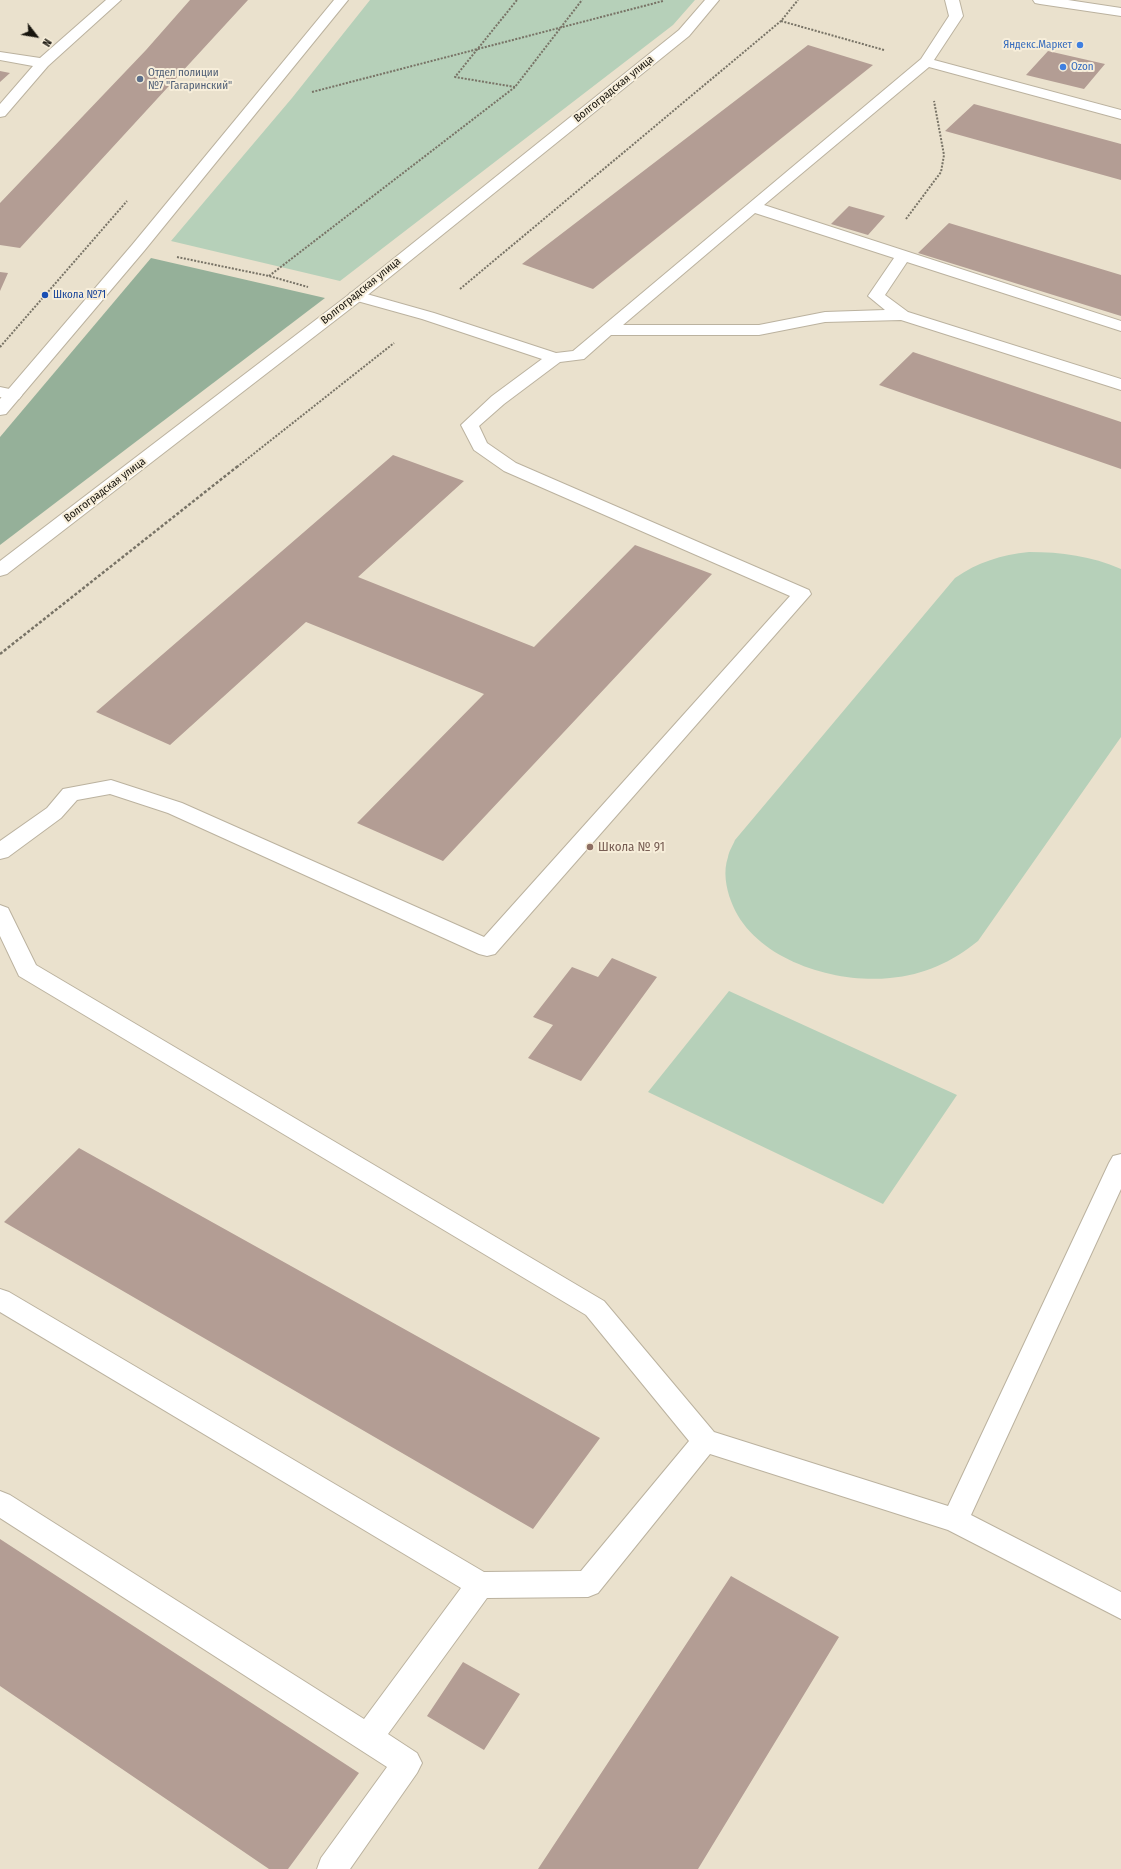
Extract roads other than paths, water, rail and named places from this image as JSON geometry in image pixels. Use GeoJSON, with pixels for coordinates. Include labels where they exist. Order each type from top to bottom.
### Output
{"type":"FeatureCollection","features":[{"type":"Feature","properties":{"kind":"main road"},"geometry":{"type":"LineString","coordinates":[[0,113],[43,63],[114,0]]}},
{"type":"Feature","properties":{"kind":"main road"},"geometry":{"type":"LineString","coordinates":[[0,410],[6,394],[138,248],[341,0]]}},
{"type":"Feature","properties":{"kind":"main road","name":"Волгоградская улица"},"geometry":{"type":"LineString","coordinates":[[0,570],[354,298],[684,33],[712,0]]}},
{"type":"Feature","properties":{"kind":"main road"},"geometry":{"type":"LineString","coordinates":[[354,298],[428,316],[555,358],[578,355],[926,62],[956,16],[952,0]]}},
{"type":"Feature","properties":{"kind":"main road"},"geometry":{"type":"LineString","coordinates":[[1040,0],[1121,12]]}},
{"type":"Feature","properties":{"kind":"main road"},"geometry":{"type":"LineString","coordinates":[[0,56],[43,63]]}},
{"type":"Feature","properties":{"kind":"main road"},"geometry":{"type":"LineString","coordinates":[[926,62],[1121,115]]}},
{"type":"Feature","properties":{"kind":"main road"},"geometry":{"type":"LineString","coordinates":[[753,207],[1121,326]]}},
{"type":"Feature","properties":{"kind":"main road"},"geometry":{"type":"LineString","coordinates":[[897,254],[876,296],[902,315],[1121,385]]}},
{"type":"Feature","properties":{"kind":"main road"},"geometry":{"type":"LineString","coordinates":[[607,330],[759,330],[825,317],[902,315]]}},
{"type":"Feature","properties":{"kind":"main road"},"geometry":{"type":"LineString","coordinates":[[0,852],[54,814],[70,794],[111,787],[175,808],[487,948],[802,594],[510,467],[480,446],[470,425],[498,400],[555,358]]}},
{"type":"Feature","properties":{"kind":"main road"},"geometry":{"type":"LineString","coordinates":[[0,912],[27,970],[595,1308],[705,1441],[955,1520],[1121,1606]]}},
{"type":"Feature","properties":{"kind":"main road"},"geometry":{"type":"LineString","coordinates":[[955,1520],[1121,1163]]}},
{"type":"Feature","properties":{"kind":"main road"},"geometry":{"type":"LineString","coordinates":[[0,1299],[480,1585],[588,1584],[705,1441]]}},
{"type":"Feature","properties":{"kind":"main road"},"geometry":{"type":"LineString","coordinates":[[0,1503],[408,1763],[332,1869]]}},
{"type":"Feature","properties":{"kind":"main road"},"geometry":{"type":"LineString","coordinates":[[368,1738],[480,1585]]}},
{"type":"Feature","properties":{"kind":"place","name":"Яндекс.Маркет"},"geometry":{"type":"Point","coordinates":[1080,45]}},
{"type":"Feature","properties":{"kind":"place","name":"Ozon"},"geometry":{"type":"Point","coordinates":[1063,67]}},
{"type":"Feature","properties":{"kind":"place","name":"Отдел полиции №7 \"Гагаринский\""},"geometry":{"type":"Point","coordinates":[140,79]}},
{"type":"Feature","properties":{"kind":"place","name":"Школа №71"},"geometry":{"type":"Point","coordinates":[45,295]}},
{"type":"Feature","properties":{"kind":"place","name":"Школа № 91"},"geometry":{"type":"Point","coordinates":[590,847]}}]}
